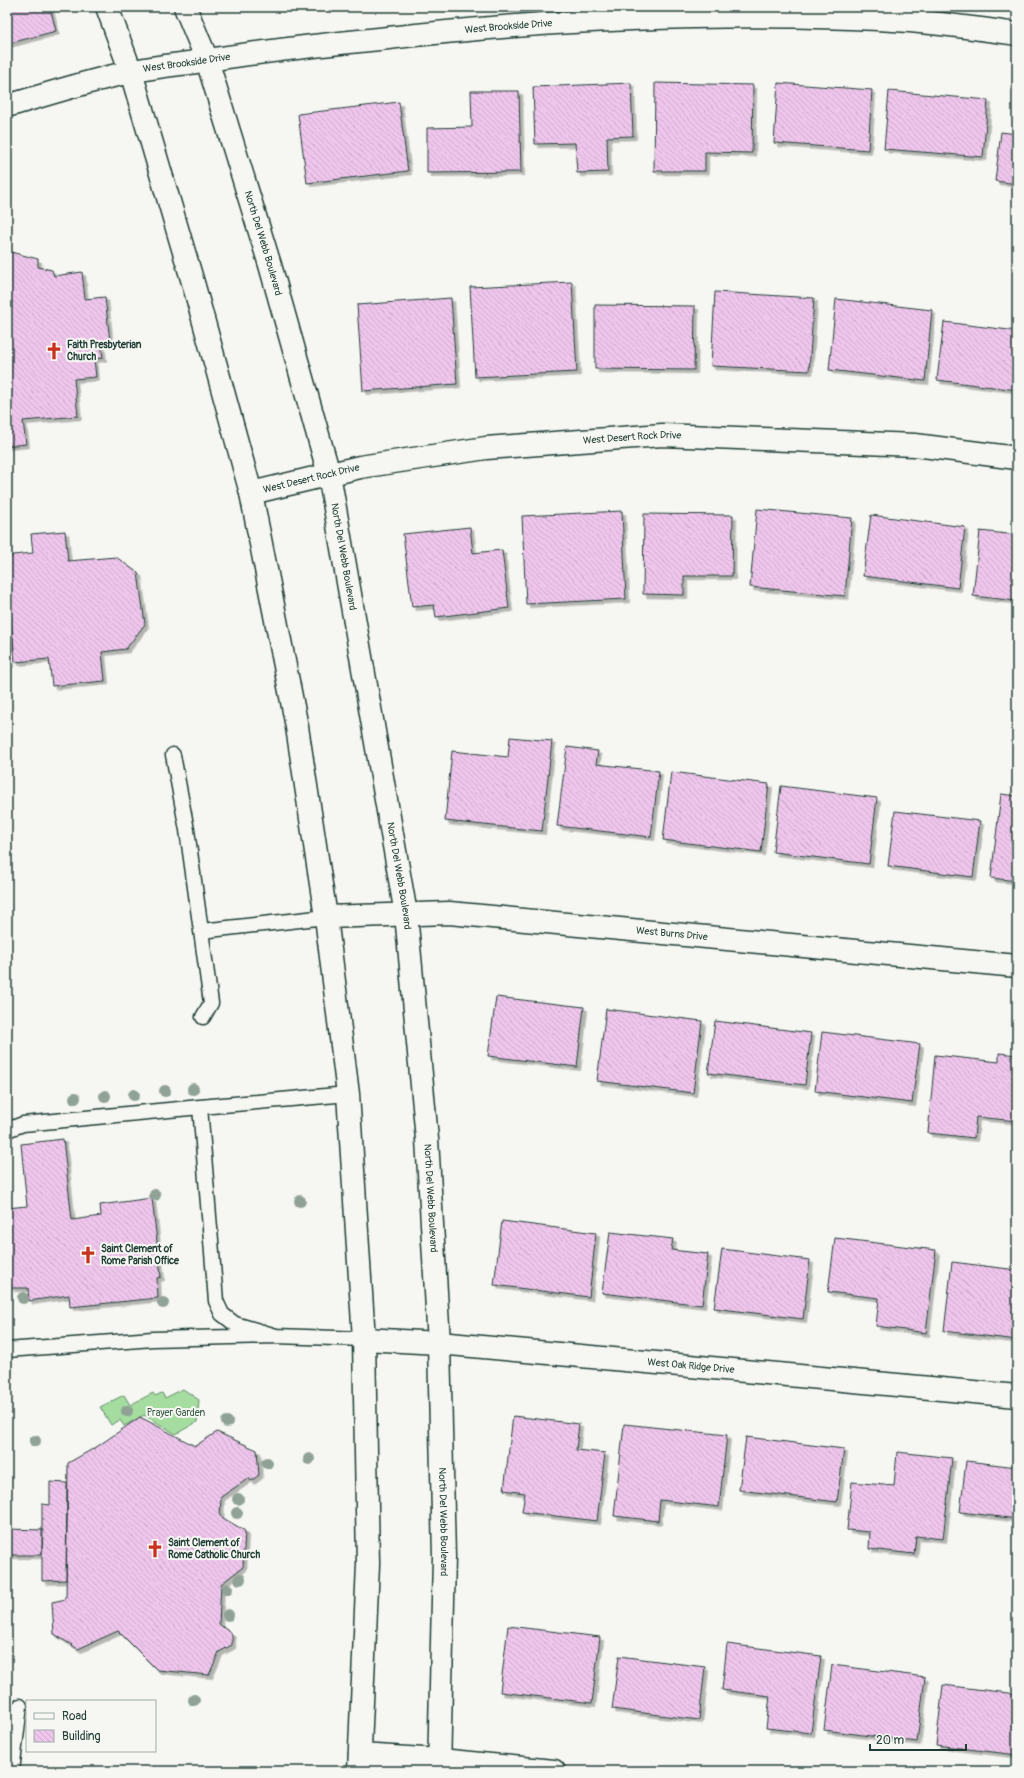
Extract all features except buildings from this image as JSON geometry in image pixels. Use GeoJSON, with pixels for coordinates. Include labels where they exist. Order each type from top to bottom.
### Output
{"type":"FeatureCollection","features":[{"type":"Feature","properties":{"kind":"street"},"geometry":{"type":"LineString","coordinates":[[107,7],[131,72],[194,286],[251,493],[297,727],[326,917],[348,1094],[364,1339],[368,1564],[359,1763],[440,1765],[554,1771]]}},
{"type":"Feature","properties":{"kind":"street","name":"North Del Webb Boulevard"},"geometry":{"type":"LineString","coordinates":[[185,7],[207,60],[270,265],[329,474],[406,914],[427,1139],[439,1343],[444,1557],[440,1765]]}},
{"type":"Feature","properties":{"kind":"street","name":"West Brookside Drive"},"geometry":{"type":"LineString","coordinates":[[7,106],[62,89],[131,72],[207,60],[283,49],[447,31],[590,20],[689,16],[809,16],[913,21],[1017,34]]}},
{"type":"Feature","properties":{"kind":"street","name":"West Desert Rock Drive"},"geometry":{"type":"LineString","coordinates":[[251,493],[360,467],[486,448],[662,436],[915,445],[1017,458]]}},
{"type":"Feature","properties":{"kind":"street","name":"West Burns Drive"},"geometry":{"type":"LineString","coordinates":[[326,917],[449,913],[1017,966]]}},
{"type":"Feature","properties":{"kind":"street","name":"West Oak Ridge Drive"},"geometry":{"type":"LineString","coordinates":[[364,1339],[439,1343],[1017,1396]]}},
{"type":"Feature","properties":{"kind":"lane"},"geometry":{"type":"LineString","coordinates":[[173,755],[187,830],[211,1003],[203,1017]]}},
{"type":"Feature","properties":{"kind":"lane"},"geometry":{"type":"LineString","coordinates":[[201,931],[326,917]]}},
{"type":"Feature","properties":{"kind":"lane"},"geometry":{"type":"LineString","coordinates":[[7,1130],[23,1124],[348,1094]]}},
{"type":"Feature","properties":{"kind":"lane"},"geometry":{"type":"LineString","coordinates":[[200,1107],[216,1301],[222,1314],[236,1324],[276,1336]]}},
{"type":"Feature","properties":{"kind":"lane"},"geometry":{"type":"LineString","coordinates":[[7,1350],[154,1339],[276,1336],[364,1339]]}},
{"type":"Feature","properties":{"kind":"lane"},"geometry":{"type":"LineString","coordinates":[[12,1771],[20,1706]]}},
{"type":"Feature","properties":{"kind":"green space","name":"Prayer Garden"},"geometry":{"type":"Polygon","coordinates":[[[183,1389],[199,1400],[197,1422],[176,1434],[144,1415],[124,1426],[120,1420],[111,1425],[100,1407],[124,1395],[130,1405],[153,1393],[155,1396],[162,1393],[165,1398],[183,1389]]]}},
{"type":"Feature","properties":{"kind":"place","name":"Faith Presbyterian Church"},"geometry":{"type":"Point","coordinates":[54,351]}},
{"type":"Feature","properties":{"kind":"place","name":"Saint Clement of Rome Parish Office"},"geometry":{"type":"Point","coordinates":[88,1255]}},
{"type":"Feature","properties":{"kind":"place","name":"Saint Clement of Rome Catholic Church"},"geometry":{"type":"Point","coordinates":[155,1549]}}]}
